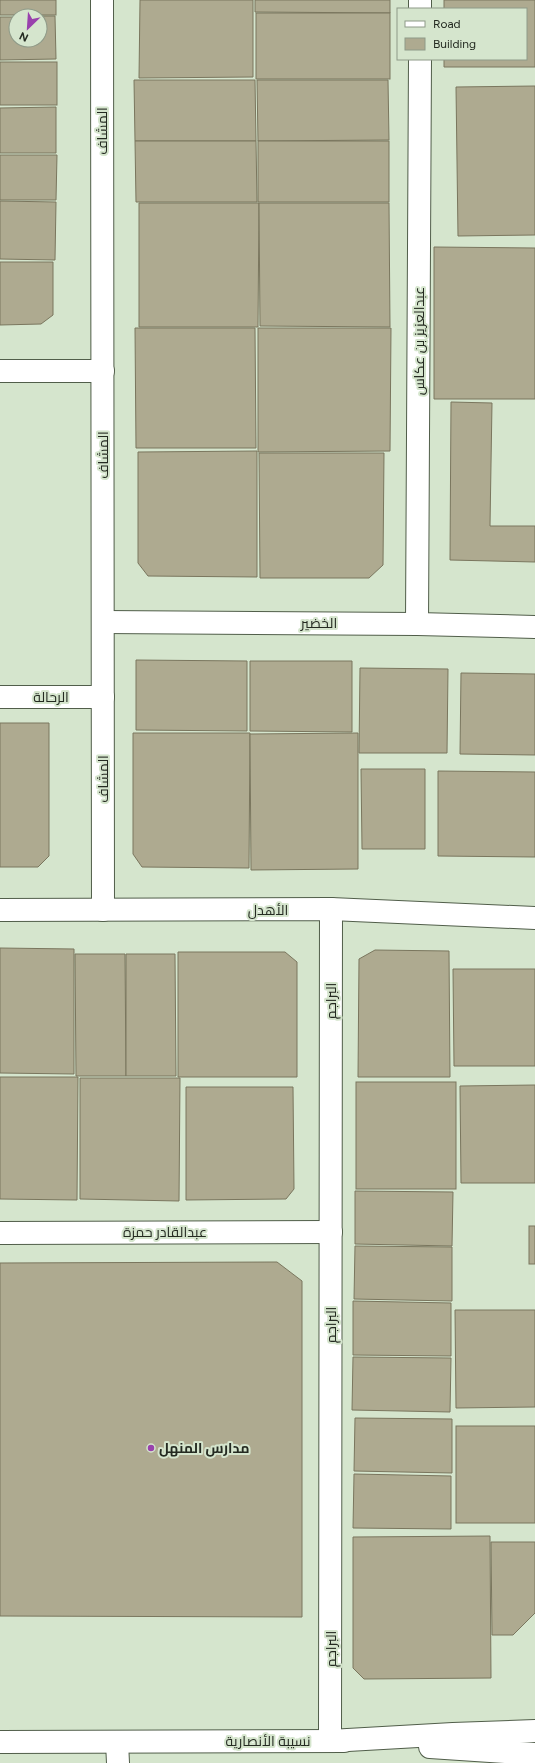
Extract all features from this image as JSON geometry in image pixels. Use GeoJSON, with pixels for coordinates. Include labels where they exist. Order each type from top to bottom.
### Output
{"type":"FeatureCollection","features":[{"type":"Feature","properties":{"kind":"street","name":"المشاف"},"geometry":{"type":"LineString","coordinates":[[102,0],[103,910]]}},
{"type":"Feature","properties":{"kind":"street","name":"عبدالعزيز بن عكاس"},"geometry":{"type":"LineString","coordinates":[[417,624],[420,60]]}},
{"type":"Feature","properties":{"kind":"street"},"geometry":{"type":"LineString","coordinates":[[0,371],[102,371]]}},
{"type":"Feature","properties":{"kind":"street","name":"الخضير"},"geometry":{"type":"LineString","coordinates":[[103,622],[417,624],[535,627]]}},
{"type":"Feature","properties":{"kind":"street","name":"الرحالة"},"geometry":{"type":"LineString","coordinates":[[0,697],[103,697]]}},
{"type":"Feature","properties":{"kind":"street","name":"الأهدل"},"geometry":{"type":"LineString","coordinates":[[0,910],[331,909],[535,918]]}},
{"type":"Feature","properties":{"kind":"street","name":"البراجم"},"geometry":{"type":"LineString","coordinates":[[330,1740],[331,909]]}},
{"type":"Feature","properties":{"kind":"street"},"geometry":{"type":"LineString","coordinates":[[473,915],[535,909]]}},
{"type":"Feature","properties":{"kind":"street","name":"عبدالقادر حمزة"},"geometry":{"type":"LineString","coordinates":[[0,1233],[331,1232]]}},
{"type":"Feature","properties":{"kind":"street"},"geometry":{"type":"LineString","coordinates":[[330,1740],[535,1731]]}},
{"type":"Feature","properties":{"kind":"street","name":"نسيبة الأنصارية"},"geometry":{"type":"LineString","coordinates":[[0,1742],[117,1753],[330,1740],[535,1754]]}},
{"type":"Feature","properties":{"kind":"building"},"geometry":{"type":"Polygon","coordinates":[[[0,0],[56,0],[56,15],[48,15],[48,8],[8,8],[8,15],[0,15],[0,0]]]}},
{"type":"Feature","properties":{"kind":"building"},"geometry":{"type":"Polygon","coordinates":[[[140,0],[253,0],[253,77],[139,78],[140,0]]]}},
{"type":"Feature","properties":{"kind":"building"},"geometry":{"type":"Polygon","coordinates":[[[255,0],[390,0],[390,13],[255,12],[255,0]]]}},
{"type":"Feature","properties":{"kind":"building"},"geometry":{"type":"Polygon","coordinates":[[[444,0],[535,0],[535,67],[444,67],[444,60],[527,60],[527,8],[444,8],[444,0]]]}},
{"type":"Feature","properties":{"kind":"building"},"geometry":{"type":"Polygon","coordinates":[[[256,13],[390,13],[390,79],[256,79],[256,13]]]}},
{"type":"Feature","properties":{"kind":"building"},"geometry":{"type":"Polygon","coordinates":[[[48,16],[55,16],[56,59],[0,60],[0,17],[8,17],[8,48],[48,48],[48,16]]]}},
{"type":"Feature","properties":{"kind":"building"},"geometry":{"type":"Polygon","coordinates":[[[0,62],[57,62],[57,105],[0,105],[0,62]]]}},
{"type":"Feature","properties":{"kind":"building"},"geometry":{"type":"Polygon","coordinates":[[[134,80],[255,80],[256,141],[135,141],[134,80]]]}},
{"type":"Feature","properties":{"kind":"building"},"geometry":{"type":"Polygon","coordinates":[[[257,80],[388,80],[389,140],[258,141],[257,80]]]}},
{"type":"Feature","properties":{"kind":"building"},"geometry":{"type":"Polygon","coordinates":[[[535,86],[535,235],[458,236],[456,87],[535,86]]]}},
{"type":"Feature","properties":{"kind":"building"},"geometry":{"type":"Polygon","coordinates":[[[56,107],[56,153],[0,153],[0,108],[56,107]]]}},
{"type":"Feature","properties":{"kind":"building"},"geometry":{"type":"Polygon","coordinates":[[[135,141],[256,141],[257,202],[136,202],[135,141]]]}},
{"type":"Feature","properties":{"kind":"building"},"geometry":{"type":"Polygon","coordinates":[[[258,141],[389,141],[389,202],[258,202],[258,141]]]}},
{"type":"Feature","properties":{"kind":"building"},"geometry":{"type":"Polygon","coordinates":[[[0,155],[57,155],[56,200],[0,200],[0,155]]]}},
{"type":"Feature","properties":{"kind":"building"},"geometry":{"type":"Polygon","coordinates":[[[0,201],[56,202],[55,260],[0,259],[0,201]]]}},
{"type":"Feature","properties":{"kind":"building"},"geometry":{"type":"Polygon","coordinates":[[[139,203],[259,203],[258,327],[139,327],[139,203]]]}},
{"type":"Feature","properties":{"kind":"building"},"geometry":{"type":"Polygon","coordinates":[[[259,203],[389,203],[390,327],[260,326],[259,203]]]}},
{"type":"Feature","properties":{"kind":"building"},"geometry":{"type":"Polygon","coordinates":[[[434,247],[535,248],[535,399],[434,399],[434,247]]]}},
{"type":"Feature","properties":{"kind":"building"},"geometry":{"type":"Polygon","coordinates":[[[0,262],[53,262],[53,315],[41,324],[0,325],[0,262]]]}},
{"type":"Feature","properties":{"kind":"building"},"geometry":{"type":"Polygon","coordinates":[[[135,328],[255,328],[256,448],[136,448],[135,328]]]}},
{"type":"Feature","properties":{"kind":"building"},"geometry":{"type":"Polygon","coordinates":[[[258,328],[391,328],[390,451],[258,452],[258,328]]]}},
{"type":"Feature","properties":{"kind":"building"},"geometry":{"type":"Polygon","coordinates":[[[451,402],[492,403],[490,526],[535,526],[535,562],[450,560],[451,402]]]}},
{"type":"Feature","properties":{"kind":"building"},"geometry":{"type":"Polygon","coordinates":[[[257,451],[257,577],[148,576],[138,563],[138,452],[257,451]]]}},
{"type":"Feature","properties":{"kind":"building"},"geometry":{"type":"Polygon","coordinates":[[[259,453],[384,453],[383,565],[369,578],[260,578],[259,453]]]}},
{"type":"Feature","properties":{"kind":"building"},"geometry":{"type":"Polygon","coordinates":[[[136,660],[247,661],[247,731],[136,730],[136,660]]]}},
{"type":"Feature","properties":{"kind":"building"},"geometry":{"type":"Polygon","coordinates":[[[250,661],[352,661],[352,732],[250,731],[250,661]]]}},
{"type":"Feature","properties":{"kind":"building"},"geometry":{"type":"Polygon","coordinates":[[[360,668],[448,669],[447,753],[359,753],[360,668]]]}},
{"type":"Feature","properties":{"kind":"building"},"geometry":{"type":"Polygon","coordinates":[[[461,673],[535,674],[535,755],[460,754],[461,673]]]}},
{"type":"Feature","properties":{"kind":"building"},"geometry":{"type":"Polygon","coordinates":[[[0,723],[49,723],[49,856],[38,867],[0,867],[0,723]]]}},
{"type":"Feature","properties":{"kind":"building"},"geometry":{"type":"Polygon","coordinates":[[[133,733],[250,733],[249,868],[142,867],[133,854],[133,733]]]}},
{"type":"Feature","properties":{"kind":"building"},"geometry":{"type":"Polygon","coordinates":[[[358,733],[358,869],[251,870],[250,734],[358,733]]]}},
{"type":"Feature","properties":{"kind":"building"},"geometry":{"type":"Polygon","coordinates":[[[361,769],[425,769],[425,849],[362,849],[361,769]]]}},
{"type":"Feature","properties":{"kind":"building"},"geometry":{"type":"Polygon","coordinates":[[[438,771],[535,772],[535,857],[438,856],[438,771]]]}},
{"type":"Feature","properties":{"kind":"building"},"geometry":{"type":"Polygon","coordinates":[[[0,948],[74,949],[74,1074],[0,1073],[0,948]]]}},
{"type":"Feature","properties":{"kind":"building"},"geometry":{"type":"Polygon","coordinates":[[[375,950],[449,951],[450,1077],[358,1077],[359,959],[375,950]]]}},
{"type":"Feature","properties":{"kind":"building"},"geometry":{"type":"Polygon","coordinates":[[[178,952],[285,952],[297,962],[297,1077],[178,1077],[178,952]]]}},
{"type":"Feature","properties":{"kind":"building"},"geometry":{"type":"Polygon","coordinates":[[[75,954],[125,954],[126,1076],[76,1076],[75,954]]]}},
{"type":"Feature","properties":{"kind":"building"},"geometry":{"type":"Polygon","coordinates":[[[126,954],[175,954],[176,1076],[126,1076],[126,954]]]}},
{"type":"Feature","properties":{"kind":"building"},"geometry":{"type":"Polygon","coordinates":[[[453,969],[535,969],[535,1066],[454,1066],[453,969]]]}},
{"type":"Feature","properties":{"kind":"building"},"geometry":{"type":"Polygon","coordinates":[[[0,1077],[78,1077],[77,1200],[0,1199],[0,1077]]]}},
{"type":"Feature","properties":{"kind":"building"},"geometry":{"type":"Polygon","coordinates":[[[80,1078],[180,1078],[179,1201],[80,1199],[80,1078]]]}},
{"type":"Feature","properties":{"kind":"building"},"geometry":{"type":"Polygon","coordinates":[[[356,1082],[456,1082],[456,1189],[356,1189],[356,1082]]]}},
{"type":"Feature","properties":{"kind":"building"},"geometry":{"type":"Polygon","coordinates":[[[535,1085],[535,1183],[461,1183],[460,1086],[535,1085]]]}},
{"type":"Feature","properties":{"kind":"building"},"geometry":{"type":"Polygon","coordinates":[[[186,1087],[293,1087],[294,1189],[286,1199],[186,1200],[186,1087]]]}},
{"type":"Feature","properties":{"kind":"building"},"geometry":{"type":"Polygon","coordinates":[[[355,1191],[453,1192],[452,1246],[355,1244],[355,1191]]]}},
{"type":"Feature","properties":{"kind":"building"},"geometry":{"type":"Polygon","coordinates":[[[529,1226],[535,1226],[535,1264],[529,1264],[529,1226]]]}},
{"type":"Feature","properties":{"kind":"building"},"geometry":{"type":"Polygon","coordinates":[[[355,1246],[452,1247],[452,1301],[354,1299],[355,1246]]]}},
{"type":"Feature","properties":{"kind":"building","name":"مدارس المنهل"},"geometry":{"type":"Polygon","coordinates":[[[277,1262],[302,1281],[302,1617],[0,1616],[0,1263],[277,1262]]]}},
{"type":"Feature","properties":{"kind":"building"},"geometry":{"type":"Polygon","coordinates":[[[353,1301],[451,1303],[451,1356],[353,1355],[353,1301]]]}},
{"type":"Feature","properties":{"kind":"building"},"geometry":{"type":"Polygon","coordinates":[[[455,1310],[535,1310],[535,1407],[456,1408],[455,1310]]]}},
{"type":"Feature","properties":{"kind":"building"},"geometry":{"type":"Polygon","coordinates":[[[353,1357],[451,1358],[450,1412],[352,1410],[353,1357]]]}},
{"type":"Feature","properties":{"kind":"building"},"geometry":{"type":"Polygon","coordinates":[[[355,1418],[452,1419],[452,1473],[354,1471],[355,1418]]]}},
{"type":"Feature","properties":{"kind":"building"},"geometry":{"type":"Polygon","coordinates":[[[456,1426],[535,1426],[535,1523],[456,1523],[456,1426]]]}},
{"type":"Feature","properties":{"kind":"building"},"geometry":{"type":"Polygon","coordinates":[[[354,1474],[451,1476],[451,1529],[353,1528],[354,1474]]]}},
{"type":"Feature","properties":{"kind":"building"},"geometry":{"type":"Polygon","coordinates":[[[490,1536],[491,1678],[364,1679],[353,1668],[353,1537],[490,1536]]]}},
{"type":"Feature","properties":{"kind":"building"},"geometry":{"type":"Polygon","coordinates":[[[491,1542],[535,1542],[535,1613],[513,1635],[492,1635],[491,1542]]]}},
{"type":"Feature","properties":{"kind":"place","name":"مدارس المنهل"},"geometry":{"type":"Point","coordinates":[151,1448]}}]}
